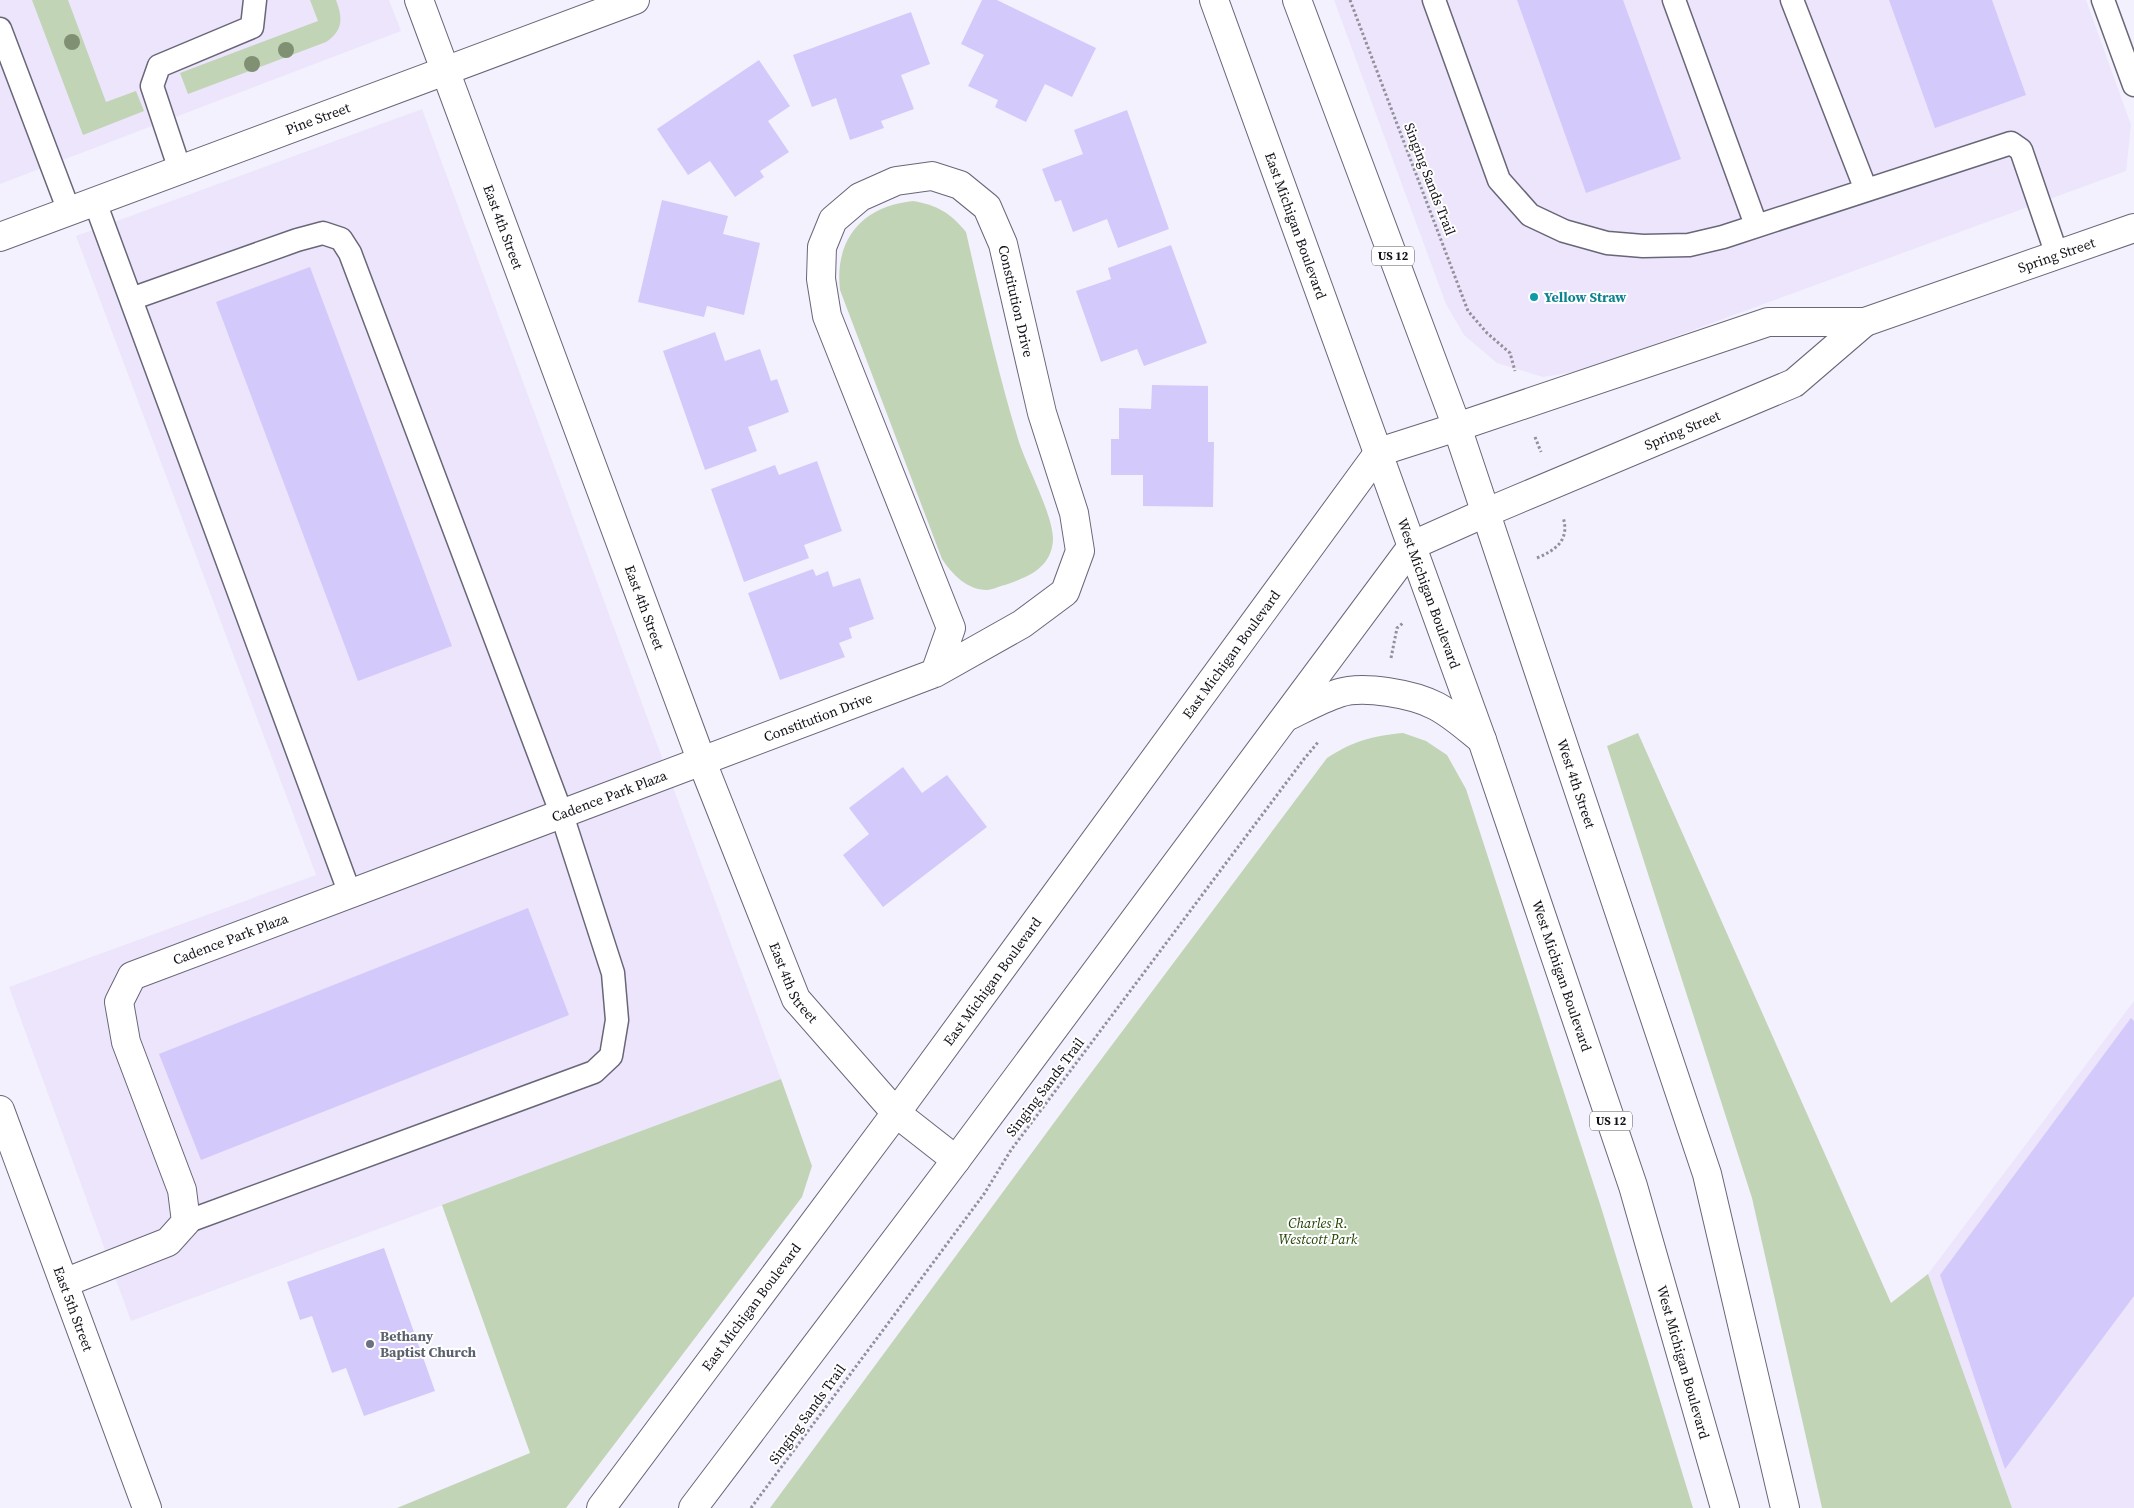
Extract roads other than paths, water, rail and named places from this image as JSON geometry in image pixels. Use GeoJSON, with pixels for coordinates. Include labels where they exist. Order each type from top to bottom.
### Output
{"type":"FeatureCollection","features":[{"type":"Feature","properties":{"kind":"main road","name":"East 4th Street"},"geometry":{"type":"LineString","coordinates":[[419,0],[702,762],[796,999],[896,1113],[956,1160]]}},
{"type":"Feature","properties":{"kind":"main road","name":"Pine Street"},"geometry":{"type":"LineString","coordinates":[[0,237],[635,0]]}},
{"type":"Feature","properties":{"kind":"main road","name":"East Michigan Boulevard"},"geometry":{"type":"LineString","coordinates":[[601,1508],[896,1113],[1379,452],[1214,0]]}},
{"type":"Feature","properties":{"kind":"main road","name":"US 12"},"geometry":{"type":"LineString","coordinates":[[1297,0],[1457,427],[1485,513]]}},
{"type":"Feature","properties":{"kind":"main road","name":"Constitution Drive"},"geometry":{"type":"LineString","coordinates":[[702,762],[935,673],[1022,624],[1065,592],[1080,550],[1074,512],[1042,413],[1003,244],[987,206],[960,185],[932,176],[896,181],[860,197],[833,220],[822,246],[821,279],[827,316],[951,628],[935,673]]}},
{"type":"Feature","properties":{"kind":"main road","name":"Spring Street"},"geometry":{"type":"LineString","coordinates":[[1457,427],[1768,322],[1865,322],[2134,228]]}},
{"type":"Feature","properties":{"kind":"main road","name":"Spring Street"},"geometry":{"type":"LineString","coordinates":[[1485,513],[1794,383],[1865,322]]}},
{"type":"Feature","properties":{"kind":"main road"},"geometry":{"type":"LineString","coordinates":[[1379,452],[1457,427]]}},
{"type":"Feature","properties":{"kind":"main road","name":"West Michigan Boulevard"},"geometry":{"type":"LineString","coordinates":[[1379,452],[1482,740],[1633,1186],[1725,1508]]}},
{"type":"Feature","properties":{"kind":"main road"},"geometry":{"type":"LineString","coordinates":[[693,1508],[956,1160],[1413,545],[1485,513]]}},
{"type":"Feature","properties":{"kind":"main road","name":"West 4th Street"},"geometry":{"type":"LineString","coordinates":[[1485,513],[1707,1174],[1785,1508]]}},
{"type":"Feature","properties":{"kind":"main road"},"geometry":{"type":"LineString","coordinates":[[1285,717],[1340,693],[1364,690],[1395,693],[1434,705],[1458,720],[1482,740]]}},
{"type":"Feature","properties":{"kind":"main road","name":"Cadence Park Plaza"},"geometry":{"type":"LineString","coordinates":[[186,1222],[182,1190],[126,1042],[118,1002],[132,976],[702,762]]}},
{"type":"Feature","properties":{"kind":"main road","name":"East 5th Street"},"geometry":{"type":"LineString","coordinates":[[0,1110],[147,1508]]}},
{"type":"Feature","properties":{"kind":"main road"},"geometry":{"type":"LineString","coordinates":[[64,1283],[168,1242],[186,1222]]}},
{"type":"Feature","properties":{"kind":"lane"},"geometry":{"type":"LineString","coordinates":[[180,170],[152,86],[159,66],[252,27],[255,0]]}},
{"type":"Feature","properties":{"kind":"lane"},"geometry":{"type":"LineString","coordinates":[[1434,0],[1499,180],[1530,215],[1564,231],[1607,242],[1643,246],[1689,244],[1723,237],[2011,143],[2021,150],[2057,255]]}},
{"type":"Feature","properties":{"kind":"lane"},"geometry":{"type":"LineString","coordinates":[[1674,0],[1756,225]]}},
{"type":"Feature","properties":{"kind":"lane"},"geometry":{"type":"LineString","coordinates":[[1792,0],[1866,190]]}},
{"type":"Feature","properties":{"kind":"lane"},"geometry":{"type":"LineString","coordinates":[[2103,0],[2134,85]]}},
{"type":"Feature","properties":{"kind":"lane"},"geometry":{"type":"LineString","coordinates":[[0,29],[69,211]]}},
{"type":"Feature","properties":{"kind":"lane"},"geometry":{"type":"LineString","coordinates":[[95,202],[350,894]]}},
{"type":"Feature","properties":{"kind":"lane"},"geometry":{"type":"LineString","coordinates":[[131,299],[297,240],[324,233],[341,239],[350,253],[562,815],[613,973],[617,1020],[611,1056],[594,1072],[186,1222]]}},
{"type":"Feature","properties":{"kind":"place","name":"Yellow Straw"},"geometry":{"type":"Point","coordinates":[1534,297]}},
{"type":"Feature","properties":{"kind":"place","name":"Bethany Baptist Church"},"geometry":{"type":"Point","coordinates":[370,1344]}},
{"type":"Feature","properties":{"kind":"park label","name":"Charles R. Westcott Park"},"geometry":{"type":"Point","coordinates":[1318,1232]}}]}
